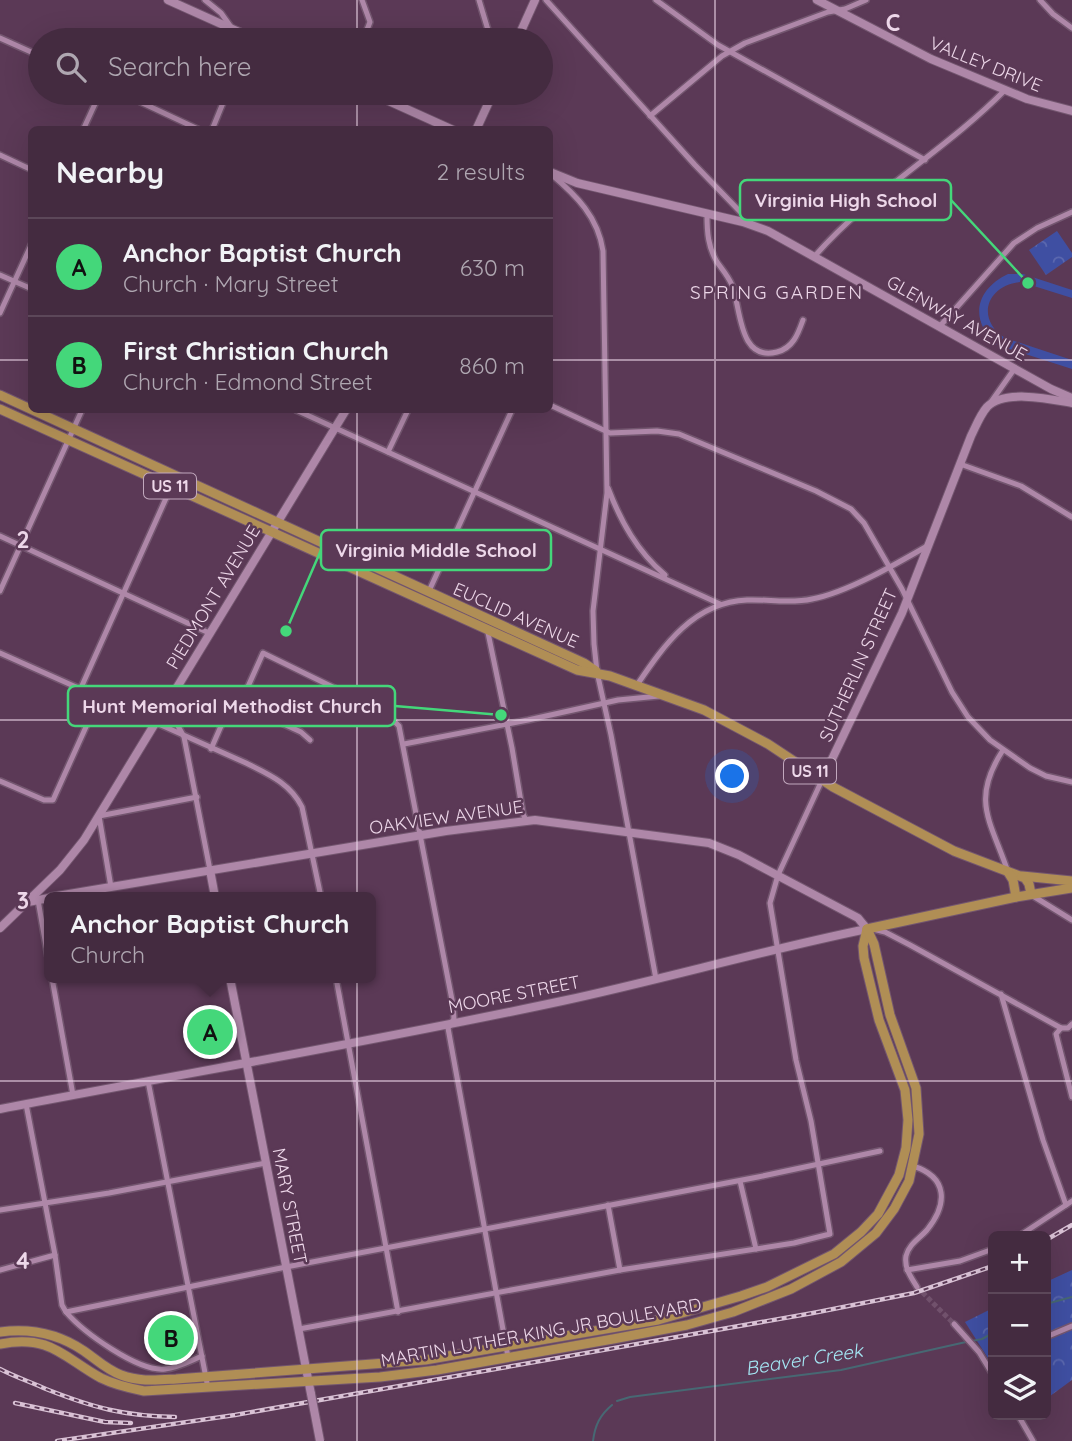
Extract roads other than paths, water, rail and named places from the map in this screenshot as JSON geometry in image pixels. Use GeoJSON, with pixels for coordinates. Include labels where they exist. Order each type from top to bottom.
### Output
{"type":"FeatureCollection","features":[{"type":"Feature","properties":{"kind":"main road","name":"EUCLID AVENUE"},"geometry":{"type":"LineString","coordinates":[[0,396],[28,409]]}},
{"type":"Feature","properties":{"kind":"main road","name":"EUCLID AVENUE"},"geometry":{"type":"LineString","coordinates":[[0,409],[271,533],[376,573]]}},
{"type":"Feature","properties":{"kind":"main road","name":"EUCLID AVENUE"},"geometry":{"type":"LineString","coordinates":[[38,413],[277,522],[376,573],[485,618],[577,670],[597,672],[704,710],[822,779],[954,851],[1020,876],[1072,881]]}},
{"type":"Feature","properties":{"kind":"main road","name":"EUCLID AVENUE"},"geometry":{"type":"LineString","coordinates":[[427,596],[488,629],[540,648]]}},
{"type":"Feature","properties":{"kind":"main road"},"geometry":{"type":"LineString","coordinates":[[1008,872],[1013,880],[1016,897]]}},
{"type":"Feature","properties":{"kind":"main road"},"geometry":{"type":"LineString","coordinates":[[1020,876],[1029,884],[1031,894]]}},
{"type":"Feature","properties":{"kind":"main road","name":"MOORE STREET"},"geometry":{"type":"LineString","coordinates":[[866,929],[1031,894],[1072,888]]}},
{"type":"Feature","properties":{"kind":"main road","name":"MARTIN LUTHER KING JR BOULEVARD"},"geometry":{"type":"LineString","coordinates":[[0,1332],[24,1331],[57,1337],[76,1346],[110,1370],[130,1378],[149,1380],[307,1371],[416,1362],[679,1315],[779,1281],[826,1259],[862,1233],[886,1202],[903,1163],[907,1135],[906,1097],[901,1074],[879,1020],[864,958],[866,929]]}},
{"type":"Feature","properties":{"kind":"main road","name":"MARTIN LUTHER KING JR BOULEVARD"},"geometry":{"type":"LineString","coordinates":[[0,1344],[30,1342],[50,1347],[71,1356],[103,1378],[128,1388],[159,1391],[309,1382],[389,1376],[687,1325],[733,1312],[791,1289],[834,1267],[868,1241],[894,1209],[914,1166],[920,1126],[916,1088],[890,1015],[874,944],[866,929]]}},
{"type":"Feature","properties":{"kind":"street"},"geometry":{"type":"LineString","coordinates":[[167,0],[229,28]]}},
{"type":"Feature","properties":{"kind":"street"},"geometry":{"type":"LineString","coordinates":[[205,0],[221,13],[232,28]]}},
{"type":"Feature","properties":{"kind":"street"},"geometry":{"type":"LineString","coordinates":[[362,0],[369,14],[368,28]]}},
{"type":"Feature","properties":{"kind":"street"},"geometry":{"type":"LineString","coordinates":[[479,0],[487,28]]}},
{"type":"Feature","properties":{"kind":"street"},"geometry":{"type":"LineString","coordinates":[[522,28],[535,0]]}},
{"type":"Feature","properties":{"kind":"street"},"geometry":{"type":"LineString","coordinates":[[546,0],[753,226]]}},
{"type":"Feature","properties":{"kind":"street"},"geometry":{"type":"LineString","coordinates":[[656,0],[730,51],[925,160]]}},
{"type":"Feature","properties":{"kind":"street","name":"VALLEY DRIVE"},"geometry":{"type":"LineString","coordinates":[[817,0],[900,45],[1005,90],[1072,111]]}},
{"type":"Feature","properties":{"kind":"street"},"geometry":{"type":"LineString","coordinates":[[650,116],[730,51],[768,34],[835,10],[850,8],[866,0]]}},
{"type":"Feature","properties":{"kind":"street"},"geometry":{"type":"LineString","coordinates":[[1040,0],[1053,14],[1072,27]]}},
{"type":"Feature","properties":{"kind":"street"},"geometry":{"type":"LineString","coordinates":[[0,38],[28,51]]}},
{"type":"Feature","properties":{"kind":"street"},"geometry":{"type":"LineString","coordinates":[[814,257],[828,240],[1005,90]]}},
{"type":"Feature","properties":{"kind":"street"},"geometry":{"type":"LineString","coordinates":[[85,126],[94,105]]}},
{"type":"Feature","properties":{"kind":"street"},"geometry":{"type":"LineString","coordinates":[[147,105],[191,126]]}},
{"type":"Feature","properties":{"kind":"street"},"geometry":{"type":"LineString","coordinates":[[214,126],[222,105]]}},
{"type":"Feature","properties":{"kind":"street"},"geometry":{"type":"LineString","coordinates":[[398,105],[444,126]]}},
{"type":"Feature","properties":{"kind":"street"},"geometry":{"type":"LineString","coordinates":[[478,126],[487,105]]}},
{"type":"Feature","properties":{"kind":"street"},"geometry":{"type":"LineString","coordinates":[[0,155],[28,168]]}},
{"type":"Feature","properties":{"kind":"street","name":"GLENWAY AVENUE"},"geometry":{"type":"LineString","coordinates":[[553,174],[577,183],[753,226],[940,326],[1072,401]]}},
{"type":"Feature","properties":{"kind":"street"},"geometry":{"type":"LineString","coordinates":[[553,176],[591,215],[601,237],[604,260],[607,485],[593,611],[597,672],[656,979]]}},
{"type":"Feature","properties":{"kind":"street"},"geometry":{"type":"LineString","coordinates":[[940,326],[1014,243],[1037,228],[1072,212]]}},
{"type":"Feature","properties":{"kind":"street"},"geometry":{"type":"LineString","coordinates":[[707,215],[710,244],[716,260],[733,287],[742,327],[751,346],[768,353],[782,350],[793,342],[803,320]]}},
{"type":"Feature","properties":{"kind":"street"},"geometry":{"type":"LineString","coordinates":[[0,313],[28,251]]}},
{"type":"Feature","properties":{"kind":"street"},"geometry":{"type":"LineString","coordinates":[[0,275],[28,287]]}},
{"type":"Feature","properties":{"kind":"street"},"geometry":{"type":"LineString","coordinates":[[989,405],[1015,368]]}},
{"type":"Feature","properties":{"kind":"street"},"geometry":{"type":"LineString","coordinates":[[989,405],[1013,397],[1072,401]]}},
{"type":"Feature","properties":{"kind":"street","name":"SUTHERLIN STREET"},"geometry":{"type":"LineString","coordinates":[[756,1249],[817,1238],[828,1235],[831,1230],[796,1060],[770,902],[778,875],[801,822],[878,664],[971,436],[989,405]]}},
{"type":"Feature","properties":{"kind":"street"},"geometry":{"type":"LineString","coordinates":[[553,406],[606,432],[657,431],[679,434],[844,505],[859,516],[889,566],[962,709],[980,730],[1003,750],[1042,774],[1072,782]]}},
{"type":"Feature","properties":{"kind":"street"},"geometry":{"type":"LineString","coordinates":[[0,591],[81,413]]}},
{"type":"Feature","properties":{"kind":"street"},"geometry":{"type":"LineString","coordinates":[[303,413],[720,604]]}},
{"type":"Feature","properties":{"kind":"street","name":"PIEDMONT AVENUE"},"geometry":{"type":"LineString","coordinates":[[0,928],[33,901],[71,858],[344,413]]}},
{"type":"Feature","properties":{"kind":"street"},"geometry":{"type":"LineString","coordinates":[[388,452],[407,413]]}},
{"type":"Feature","properties":{"kind":"street"},"geometry":{"type":"LineString","coordinates":[[427,596],[511,413]]}},
{"type":"Feature","properties":{"kind":"street"},"geometry":{"type":"LineString","coordinates":[[960,464],[1021,486],[1072,517]]}},
{"type":"Feature","properties":{"kind":"street"},"geometry":{"type":"LineString","coordinates":[[80,690],[176,476]]}},
{"type":"Feature","properties":{"kind":"street"},"geometry":{"type":"LineString","coordinates":[[607,485],[619,516],[634,541],[658,569],[674,582]]}},
{"type":"Feature","properties":{"kind":"street"},"geometry":{"type":"LineString","coordinates":[[0,536],[209,633]]}},
{"type":"Feature","properties":{"kind":"street"},"geometry":{"type":"LineString","coordinates":[[637,685],[684,626],[702,612],[720,604],[746,600],[811,600],[889,566],[929,544]]}},
{"type":"Feature","properties":{"kind":"street"},"geometry":{"type":"LineString","coordinates":[[485,618],[526,820]]}},
{"type":"Feature","properties":{"kind":"street"},"geometry":{"type":"LineString","coordinates":[[0,653],[269,775],[289,789],[302,807],[320,892]]}},
{"type":"Feature","properties":{"kind":"street"},"geometry":{"type":"LineString","coordinates":[[211,749],[234,701],[246,691],[261,654],[265,653],[386,713],[399,726],[453,1005],[454,1017],[448,1028],[508,1357]]}},
{"type":"Feature","properties":{"kind":"street"},"geometry":{"type":"LineString","coordinates":[[404,744],[603,703],[637,697],[669,696]]}},
{"type":"Feature","properties":{"kind":"street"},"geometry":{"type":"LineString","coordinates":[[0,781],[44,800],[52,800],[99,698]]}},
{"type":"Feature","properties":{"kind":"street"},"geometry":{"type":"LineString","coordinates":[[234,701],[301,732],[310,740]]}},
{"type":"Feature","properties":{"kind":"street"},"geometry":{"type":"LineString","coordinates":[[166,705],[184,737],[214,892]]}},
{"type":"Feature","properties":{"kind":"street"},"geometry":{"type":"LineString","coordinates":[[1003,750],[987,780],[985,803],[988,820],[1008,872]]}},
{"type":"Feature","properties":{"kind":"street"},"geometry":{"type":"LineString","coordinates":[[111,887],[99,816],[197,797]]}},
{"type":"Feature","properties":{"kind":"street","name":"OAKVIEW AVENUE"},"geometry":{"type":"LineString","coordinates":[[80,892],[526,820],[709,843],[738,854],[778,875],[858,919],[866,929]]}},
{"type":"Feature","properties":{"kind":"street"},"geometry":{"type":"LineString","coordinates":[[1031,894],[1072,920]]}},
{"type":"Feature","properties":{"kind":"street","name":"OAKVIEW AVENUE"},"geometry":{"type":"LineString","coordinates":[[33,901],[44,898]]}},
{"type":"Feature","properties":{"kind":"street"},"geometry":{"type":"LineString","coordinates":[[33,901],[44,944]]}},
{"type":"Feature","properties":{"kind":"street"},"geometry":{"type":"LineString","coordinates":[[866,929],[885,932],[1061,1028],[1069,1028],[1072,1024]]}},
{"type":"Feature","properties":{"kind":"street","name":"MOORE STREET"},"geometry":{"type":"LineString","coordinates":[[0,1109],[606,992],[777,948],[866,929]]}},
{"type":"Feature","properties":{"kind":"street"},"geometry":{"type":"LineString","coordinates":[[53,983],[73,1094]]}},
{"type":"Feature","properties":{"kind":"street","name":"MARY STREET"},"geometry":{"type":"LineString","coordinates":[[231,983],[320,1441]]}},
{"type":"Feature","properties":{"kind":"street"},"geometry":{"type":"LineString","coordinates":[[337,983],[398,1311]]}},
{"type":"Feature","properties":{"kind":"street"},"geometry":{"type":"LineString","coordinates":[[1001,994],[1042,1140],[1066,1205]]}},
{"type":"Feature","properties":{"kind":"street"},"geometry":{"type":"LineString","coordinates":[[1061,1028],[1056,1034],[1072,1097]]}},
{"type":"Feature","properties":{"kind":"street"},"geometry":{"type":"LineString","coordinates":[[148,1081],[208,1388]]}},
{"type":"Feature","properties":{"kind":"street"},"geometry":{"type":"LineString","coordinates":[[26,1104],[62,1305],[66,1312],[110,1347],[148,1367],[167,1369],[202,1356]]}},
{"type":"Feature","properties":{"kind":"street"},"geometry":{"type":"LineString","coordinates":[[66,1312],[286,1266],[740,1181],[880,1151]]}},
{"type":"Feature","properties":{"kind":"street"},"geometry":{"type":"LineString","coordinates":[[0,1210],[266,1163]]}},
{"type":"Feature","properties":{"kind":"street"},"geometry":{"type":"LineString","coordinates":[[903,1163],[933,1176],[941,1189],[942,1201],[928,1228],[909,1249],[905,1261],[917,1287]]}},
{"type":"Feature","properties":{"kind":"street"},"geometry":{"type":"LineString","coordinates":[[299,1329],[620,1270],[756,1249],[740,1181]]}},
{"type":"Feature","properties":{"kind":"street"},"geometry":{"type":"LineString","coordinates":[[1027,1231],[1072,1201]]}},
{"type":"Feature","properties":{"kind":"street"},"geometry":{"type":"LineString","coordinates":[[608,1205],[620,1270]]}},
{"type":"Feature","properties":{"kind":"street"},"geometry":{"type":"LineString","coordinates":[[907,1270],[960,1261],[988,1251]]}},
{"type":"Feature","properties":{"kind":"street"},"geometry":{"type":"LineString","coordinates":[[0,1270],[55,1255]]}},
{"type":"Feature","properties":{"kind":"street"},"geometry":{"type":"LineString","coordinates":[[954,1324],[972,1343],[988,1367]]}},
{"type":"Feature","properties":{"kind":"street"},"geometry":{"type":"LineString","coordinates":[[1051,1334],[1072,1326]]}},
{"type":"Feature","properties":{"kind":"street"},"geometry":{"type":"LineString","coordinates":[[1021,1420],[1033,1441]]}},
{"type":"Feature","properties":{"kind":"waterway","name":"Beaver Creek"},"geometry":{"type":"LineString","coordinates":[[1051,1303],[1072,1297]]}},
{"type":"Feature","properties":{"kind":"waterway","name":"Beaver Creek"},"geometry":{"type":"LineString","coordinates":[[972,1341],[988,1336]]}},
{"type":"Feature","properties":{"kind":"waterway","name":"Beaver Creek"},"geometry":{"type":"LineString","coordinates":[[617,1401],[630,1397],[841,1370],[966,1342]]}},
{"type":"Feature","properties":{"kind":"waterway","name":"Beaver Creek"},"geometry":{"type":"LineString","coordinates":[[593,1441],[599,1421],[612,1405]]}},
{"type":"Feature","properties":{"kind":"tunnel"},"geometry":{"type":"LineString","coordinates":[[917,1287],[954,1324]]}},
{"type":"Feature","properties":{"kind":"railway"},"geometry":{"type":"LineString","coordinates":[[1051,1237],[1072,1225]]}},
{"type":"Feature","properties":{"kind":"railway"},"geometry":{"type":"LineString","coordinates":[[57,1441],[235,1415],[813,1313],[914,1293],[988,1268]]}},
{"type":"Feature","properties":{"kind":"railway"},"geometry":{"type":"LineString","coordinates":[[0,1369],[94,1406],[124,1413],[175,1417]]}},
{"type":"Feature","properties":{"kind":"railway"},"geometry":{"type":"LineString","coordinates":[[15,1403],[105,1422],[131,1423]]}},
{"type":"Feature","properties":{"kind":"place","name":"Virginia High School"},"geometry":{"type":"Point","coordinates":[1028,283]}},
{"type":"Feature","properties":{"kind":"place","name":"Virginia Middle School"},"geometry":{"type":"Point","coordinates":[286,631]}},
{"type":"Feature","properties":{"kind":"place","name":"Hunt Memorial Methodist Church"},"geometry":{"type":"Point","coordinates":[501,715]}},
{"type":"Feature","properties":{"kind":"place","name":"Anchor Baptist Church"},"geometry":{"type":"Point","coordinates":[210,1032]}},
{"type":"Feature","properties":{"kind":"place","name":"First Christian Church"},"geometry":{"type":"Point","coordinates":[171,1338]}},
{"type":"Feature","properties":{"kind":"district","name":"SPRING GARDEN"},"geometry":{"type":"Point","coordinates":[777,292]}}]}
